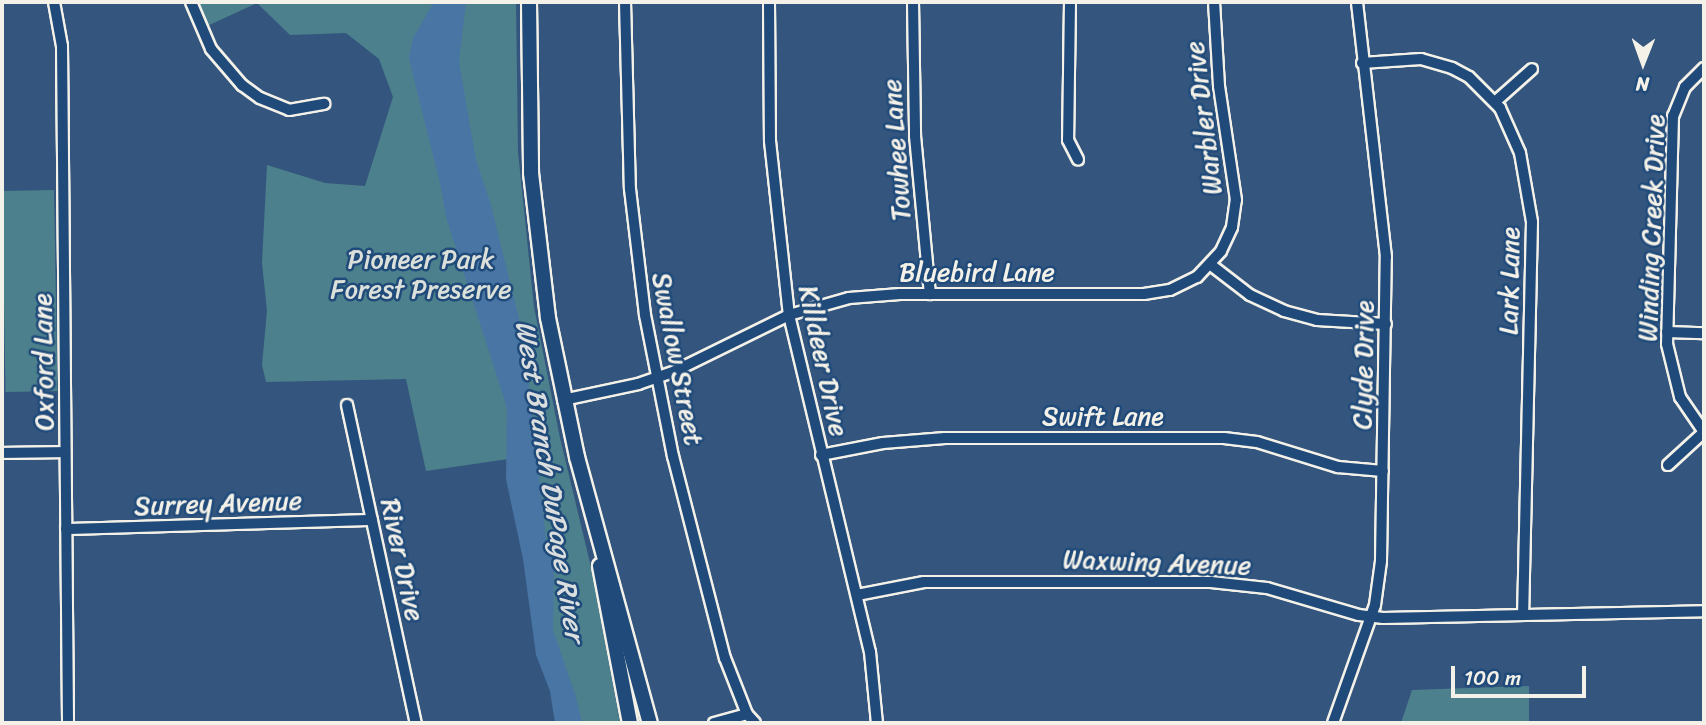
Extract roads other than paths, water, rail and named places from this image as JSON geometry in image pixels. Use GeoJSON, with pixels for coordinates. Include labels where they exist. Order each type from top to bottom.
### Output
{"type":"FeatureCollection","features":[{"type":"Feature","properties":{"kind":"main road"},"geometry":{"type":"LineString","coordinates":[[528,2],[528,110],[534,207],[543,286],[564,400],[591,513],[650,723]]}},
{"type":"Feature","properties":{"kind":"main road"},"geometry":{"type":"LineString","coordinates":[[591,513],[630,723]]}},
{"type":"Feature","properties":{"kind":"street","name":"Oxford Lane"},"geometry":{"type":"LineString","coordinates":[[54,2],[62,46],[68,723]]}},
{"type":"Feature","properties":{"kind":"street"},"geometry":{"type":"LineString","coordinates":[[191,2],[211,49],[242,85],[260,97],[289,110],[324,104]]}},
{"type":"Feature","properties":{"kind":"street","name":"Swallow Street"},"geometry":{"type":"LineString","coordinates":[[625,2],[630,189],[656,378],[725,658],[747,714]]}},
{"type":"Feature","properties":{"kind":"street","name":"Killdeer Drive"},"geometry":{"type":"LineString","coordinates":[[769,2],[770,141],[789,315],[870,652],[877,723]]}},
{"type":"Feature","properties":{"kind":"street","name":"Towhee Lane"},"geometry":{"type":"LineString","coordinates":[[913,2],[915,136],[930,294]]}},
{"type":"Feature","properties":{"kind":"street"},"geometry":{"type":"LineString","coordinates":[[1070,2],[1068,140],[1078,160]]}},
{"type":"Feature","properties":{"kind":"street","name":"Warbler Drive"},"geometry":{"type":"LineString","coordinates":[[1211,265],[1229,235],[1236,200],[1219,86],[1214,2]]}},
{"type":"Feature","properties":{"kind":"street","name":"Clyde Drive"},"geometry":{"type":"LineString","coordinates":[[1333,723],[1371,617],[1380,583],[1386,324],[1384,219],[1362,63],[1357,2]]}},
{"type":"Feature","properties":{"kind":"street","name":"Lark Lane"},"geometry":{"type":"LineString","coordinates":[[1362,63],[1421,59],[1443,64],[1469,77],[1496,102],[1520,153],[1532,214],[1523,615]]}},
{"type":"Feature","properties":{"kind":"street","name":"Winding Creek Drive"},"geometry":{"type":"LineString","coordinates":[[1704,68],[1685,87],[1673,116],[1667,332],[1676,386],[1688,412],[1704,432]]}},
{"type":"Feature","properties":{"kind":"street"},"geometry":{"type":"LineString","coordinates":[[1496,102],[1532,69]]}},
{"type":"Feature","properties":{"kind":"street"},"geometry":{"type":"LineString","coordinates":[[1211,265],[1250,295],[1284,312],[1317,320],[1386,324]]}},
{"type":"Feature","properties":{"kind":"street","name":"Bluebird Lane"},"geometry":{"type":"LineString","coordinates":[[564,400],[656,378],[704,358],[789,315],[849,298],[930,294],[1144,294],[1181,286],[1211,265]]}},
{"type":"Feature","properties":{"kind":"street"},"geometry":{"type":"LineString","coordinates":[[1667,332],[1704,333]]}},
{"type":"Feature","properties":{"kind":"street","name":"River Drive"},"geometry":{"type":"LineString","coordinates":[[347,405],[416,723]]}},
{"type":"Feature","properties":{"kind":"street"},"geometry":{"type":"LineString","coordinates":[[1668,465],[1704,432]]}},
{"type":"Feature","properties":{"kind":"street","name":"Swift Lane"},"geometry":{"type":"LineString","coordinates":[[821,456],[883,443],[933,439],[1224,438],[1257,442],[1338,467],[1383,471]]}},
{"type":"Feature","properties":{"kind":"street"},"geometry":{"type":"LineString","coordinates":[[2,453],[65,452]]}},
{"type":"Feature","properties":{"kind":"street","name":"Surrey Avenue"},"geometry":{"type":"LineString","coordinates":[[66,529],[372,520]]}},
{"type":"Feature","properties":{"kind":"street","name":"Waxwing Avenue"},"geometry":{"type":"LineString","coordinates":[[857,595],[924,582],[1211,582],[1266,588],[1371,617],[1704,611]]}},
{"type":"Feature","properties":{"kind":"street"},"geometry":{"type":"LineString","coordinates":[[713,723],[747,714],[755,723]]}},
{"type":"Feature","properties":{"kind":"water"},"geometry":{"type":"Polygon","coordinates":[[[434,2],[466,2],[459,62],[476,160],[491,205],[523,335],[546,538],[554,565],[553,630],[582,723],[555,723],[550,691],[536,655],[523,559],[506,479],[507,408],[446,217],[411,67],[409,57],[413,38],[434,2]]]}},
{"type":"Feature","properties":{"kind":"park label","name":"Pioneer Park Forest Preserve"},"geometry":{"type":"Point","coordinates":[421,275]}},
{"type":"Feature","properties":{"kind":"water label","name":"West Branch DuPage River"},"geometry":{"type":"Point","coordinates":[550,481]}}]}
